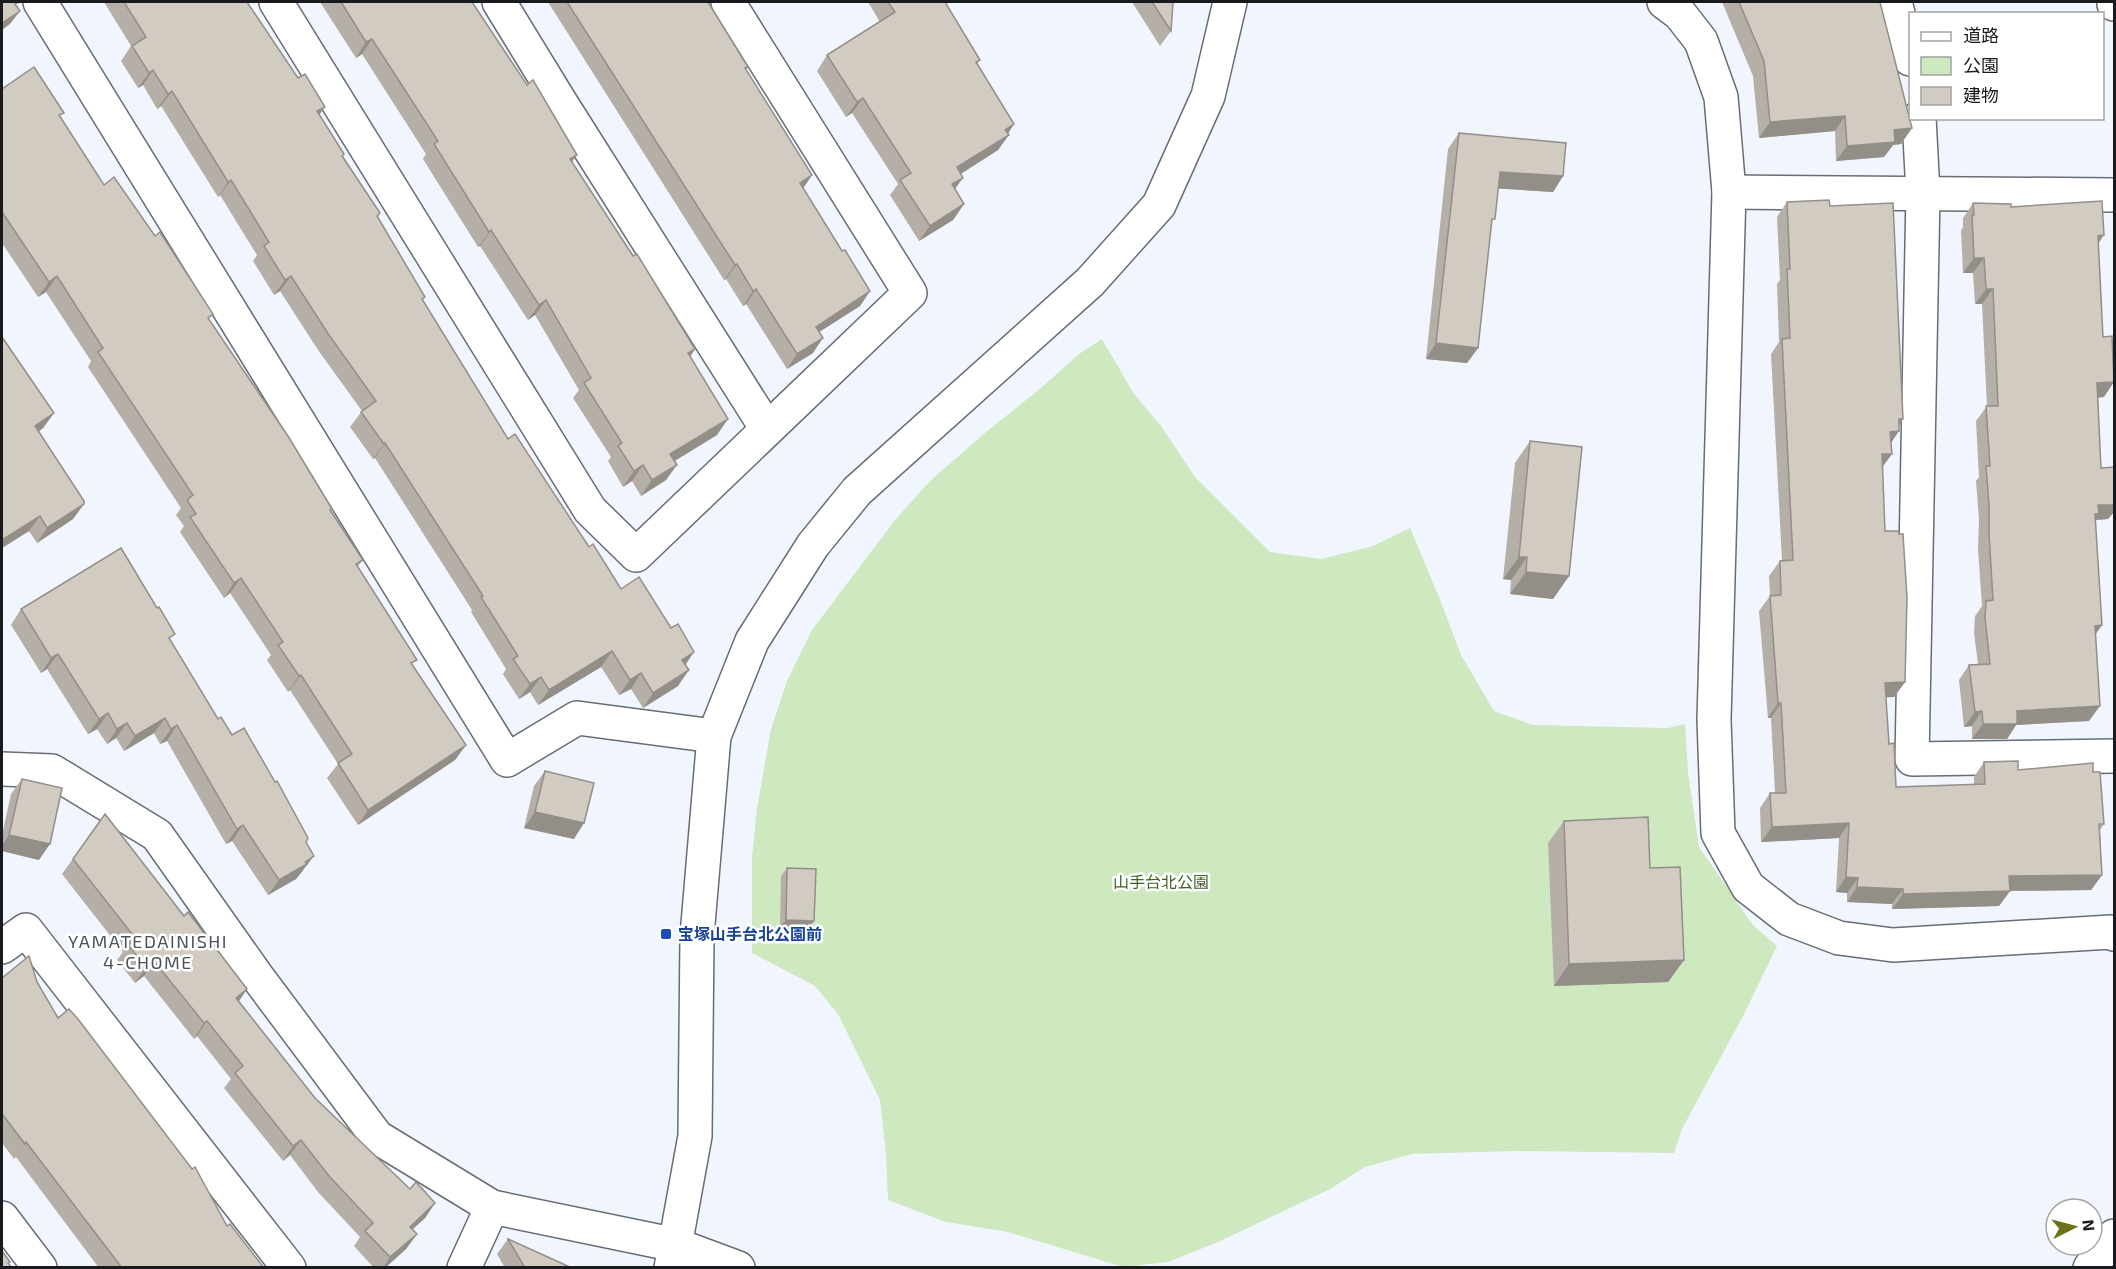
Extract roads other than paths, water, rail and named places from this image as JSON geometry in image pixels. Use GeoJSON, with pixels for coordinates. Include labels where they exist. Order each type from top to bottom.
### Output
{"type":"FeatureCollection","features":[{"type":"Feature","properties":{"kind":"street"},"geometry":{"type":"LineString","coordinates":[[40,2],[507,760],[577,718],[714,736]]}},
{"type":"Feature","properties":{"kind":"street"},"geometry":{"type":"LineString","coordinates":[[276,2],[590,510],[636,555],[910,293],[728,2]]}},
{"type":"Feature","properties":{"kind":"street"},"geometry":{"type":"LineString","coordinates":[[499,2],[767,429]]}},
{"type":"Feature","properties":{"kind":"street"},"geometry":{"type":"LineString","coordinates":[[673,1256],[695,1136],[697,936],[714,736],[752,641],[813,545],[857,491],[1090,282],[1159,205],[1208,96],[1230,2]]}},
{"type":"Feature","properties":{"kind":"street"},"geometry":{"type":"LineString","coordinates":[[1664,2],[1680,14],[1701,41],[1721,97],[1729,192],[1714,720],[1718,833],[1748,887],[1789,919],[1839,938],[1893,945],[2111,932],[2115,934]]}},
{"type":"Feature","properties":{"kind":"street"},"geometry":{"type":"LineString","coordinates":[[1895,2],[1909,52]]}},
{"type":"Feature","properties":{"kind":"street"},"geometry":{"type":"LineString","coordinates":[[1919,120],[1923,193],[1912,759],[2115,756]]}},
{"type":"Feature","properties":{"kind":"street"},"geometry":{"type":"LineString","coordinates":[[1729,192],[2115,195]]}},
{"type":"Feature","properties":{"kind":"street"},"geometry":{"type":"LineString","coordinates":[[2,769],[52,771],[157,835],[256,975],[377,1137],[492,1208],[673,1256],[738,1268]]}},
{"type":"Feature","properties":{"kind":"street"},"geometry":{"type":"LineString","coordinates":[[2,947],[26,930],[289,1268]]}},
{"type":"Feature","properties":{"kind":"street"},"geometry":{"type":"LineString","coordinates":[[464,1268],[492,1208]]}},
{"type":"Feature","properties":{"kind":"street"},"geometry":{"type":"LineString","coordinates":[[2,1218],[40,1268]]}},
{"type":"Feature","properties":{"kind":"street"},"geometry":{"type":"LineString","coordinates":[[2090,1268],[2115,1236]]}},
{"type":"Feature","properties":{"kind":"place","name":"宝塚山手台北公園前"},"geometry":{"type":"Point","coordinates":[666,934]}},
{"type":"Feature","properties":{"kind":"district","name":"YAMATEDAINISHI 4-CHOME"},"geometry":{"type":"Point","coordinates":[148,952]}},
{"type":"Feature","properties":{"kind":"park label","name":"山手台北公園"},"geometry":{"type":"Point","coordinates":[1161,882]}}]}
